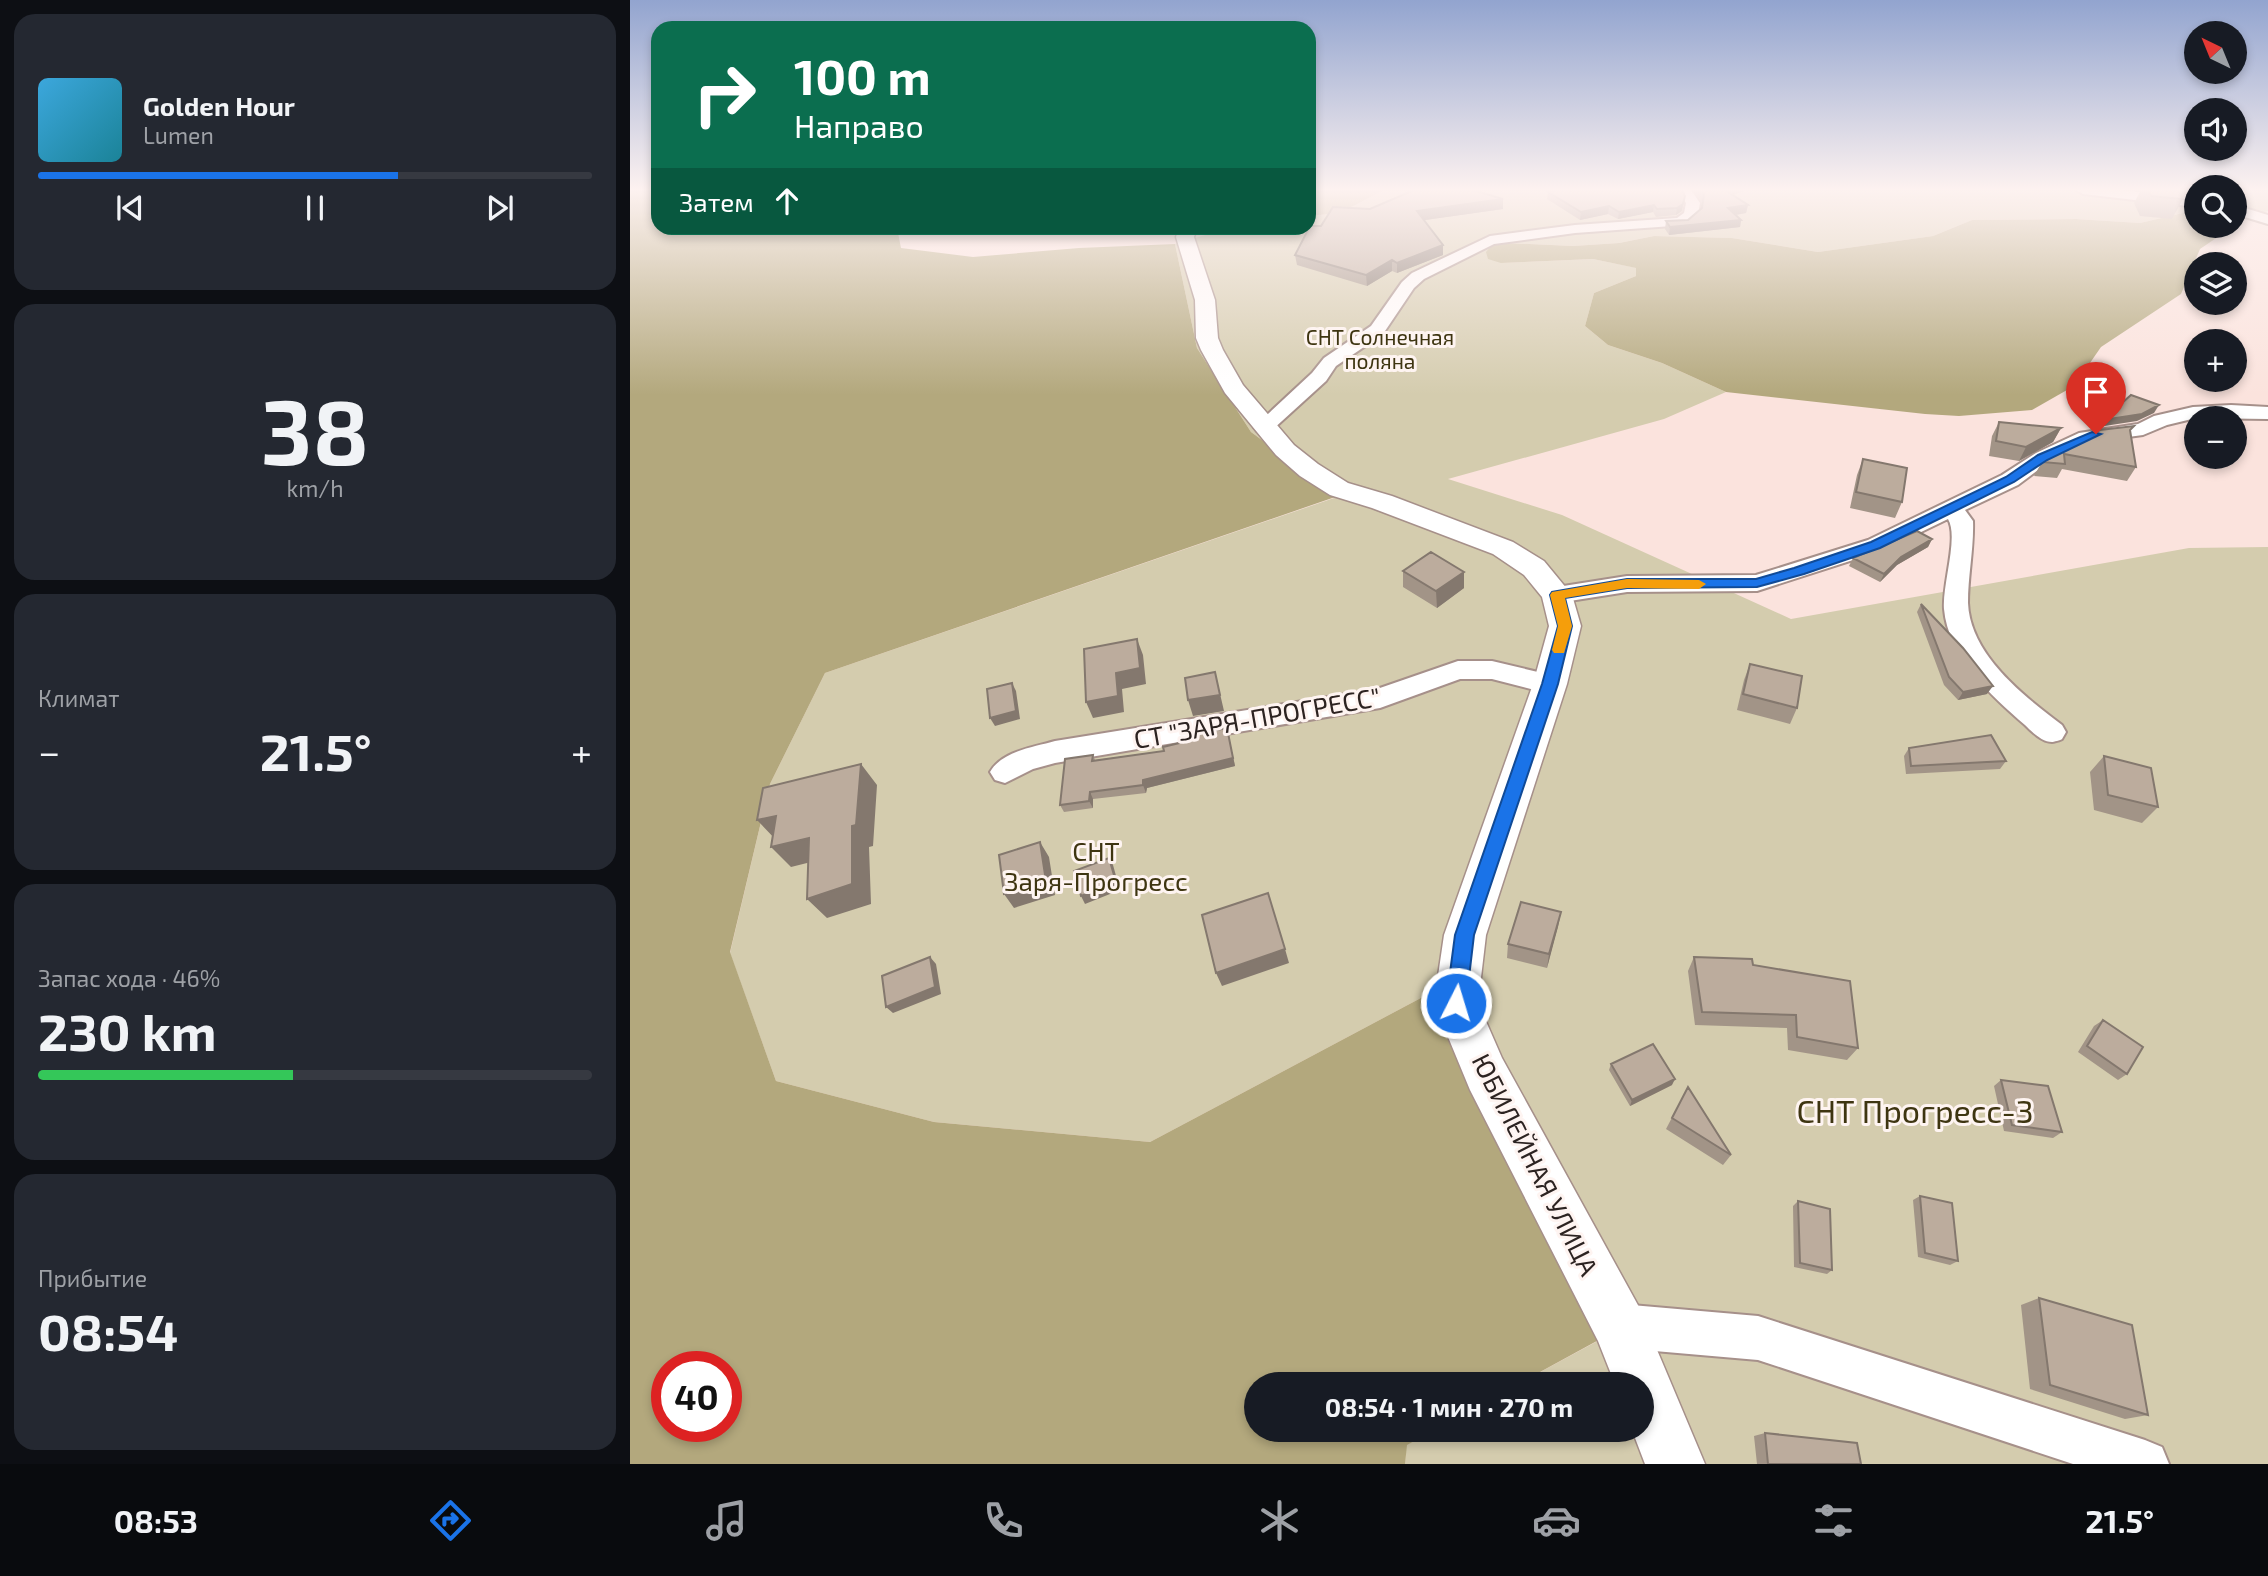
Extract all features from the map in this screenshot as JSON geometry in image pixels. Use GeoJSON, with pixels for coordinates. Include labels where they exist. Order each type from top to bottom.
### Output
{"type":"FeatureCollection","features":[{"type":"Feature","properties":{"kind":"street","name":"ЮБИЛЕЙНАЯ УЛИЦА"},"geometry":{"type":"LineString","coordinates":[[1192,258],[1205,300],[1207,338],[1233,388],[1264,427],[1309,470],[1339,489],[1382,502],[1503,548],[1534,568],[1557,595],[1565,626],[1550,684],[1465,935],[1456,1003],[1486,1074],[1620,1326],[1675,1464]]}},
{"type":"Feature","properties":{"kind":"street"},"geometry":{"type":"LineString","coordinates":[[1264,427],[1319,377],[1331,362],[1377,330],[1408,285],[1418,276],[1453,258]]}},
{"type":"Feature","properties":{"kind":"street"},"geometry":{"type":"LineString","coordinates":[[1557,595],[1627,584],[1757,583],[1876,545],[2010,480],[2042,457],[2086,437],[2143,429],[2161,420],[2193,413],[2268,413]]}},
{"type":"Feature","properties":{"kind":"street"},"geometry":{"type":"LineString","coordinates":[[1952,509],[1962,521],[1955,609],[1962,637],[1985,669],[2035,720],[2052,732]]}},
{"type":"Feature","properties":{"kind":"street","name":"СТ \"ЗАРЯ-ПРОГРЕСС\""},"geometry":{"type":"LineString","coordinates":[[1005,772],[1024,761],[1055,752],[1380,698],[1458,670],[1492,670],[1550,684]]}},
{"type":"Feature","properties":{"kind":"street"},"geometry":{"type":"LineString","coordinates":[[1620,1326],[1758,1338],[2145,1464]]}},
{"type":"Feature","properties":{"kind":"green space"},"geometry":{"type":"Polygon","coordinates":[[[1178,258],[1502,258],[1501,263],[1593,259],[1637,268],[1636,276],[1594,293],[1585,326],[1608,345],[1662,363],[1726,392],[1664,419],[1448,479],[1562,515],[1791,619],[2189,548],[2268,547],[2268,1464],[1405,1464],[1406,1445],[1412,1442],[1654,1442],[1654,1372],[1540,1372],[1605,1337],[1434,991],[1150,1142],[934,1122],[776,1081],[730,953],[770,784],[825,673],[1337,497],[1251,432],[1197,348],[1178,258]]]}},
{"type":"Feature","properties":{"kind":"shaded area"},"geometry":{"type":"Polygon","coordinates":[[[630,258],[1178,258],[1197,348],[1251,432],[1338,496],[825,673],[770,784],[730,952],[776,1081],[934,1122],[1150,1142],[1434,991],[1606,1336],[1540,1372],[1244,1372],[1244,1442],[1412,1442],[1407,1445],[1405,1464],[630,1464],[630,258]]]}},
{"type":"Feature","properties":{"kind":"shaded area"},"geometry":{"type":"Polygon","coordinates":[[[1488,258],[2184,258],[2184,287],[2181,294],[2101,347],[2074,386],[2032,410],[1959,416],[1726,392],[1662,363],[1608,345],[1585,326],[1594,293],[1636,276],[1636,268],[1593,259],[1501,263],[1488,258]]]}},
{"type":"Feature","properties":{"kind":"building"},"geometry":{"type":"Polygon","coordinates":[[[1307,258],[1409,258],[1397,263],[1392,260],[1366,275],[1307,258]]]}},
{"type":"Feature","properties":{"kind":"building"},"geometry":{"type":"Polygon","coordinates":[[[2131,395],[2159,405],[2142,414],[2103,420],[2131,395]]]}},
{"type":"Feature","properties":{"kind":"building"},"geometry":{"type":"Polygon","coordinates":[[[1999,422],[2061,428],[2026,447],[1996,441],[1999,422]]]}},
{"type":"Feature","properties":{"kind":"building"},"geometry":{"type":"Polygon","coordinates":[[[2134,426],[2130,430],[2136,467],[2064,454],[2065,464],[2042,462],[2059,449],[2100,430],[2134,426]]]}},
{"type":"Feature","properties":{"kind":"building"},"geometry":{"type":"Polygon","coordinates":[[[1863,459],[1907,468],[1902,502],[1856,492],[1863,459]]]}},
{"type":"Feature","properties":{"kind":"building"},"geometry":{"type":"Polygon","coordinates":[[[1917,531],[1932,539],[1901,557],[1884,574],[1853,558],[1917,531]]]}},
{"type":"Feature","properties":{"kind":"building"},"geometry":{"type":"Polygon","coordinates":[[[1431,552],[1464,572],[1436,591],[1403,571],[1431,552]]]}},
{"type":"Feature","properties":{"kind":"building"},"geometry":{"type":"Polygon","coordinates":[[[1921,604],[1963,648],[1993,686],[1963,692],[1949,677],[1921,604]]]}},
{"type":"Feature","properties":{"kind":"building"},"geometry":{"type":"Polygon","coordinates":[[[1137,639],[1140,668],[1116,673],[1118,696],[1086,702],[1084,649],[1137,639]]]}},
{"type":"Feature","properties":{"kind":"building"},"geometry":{"type":"Polygon","coordinates":[[[1750,664],[1802,676],[1797,708],[1743,694],[1750,664]]]}},
{"type":"Feature","properties":{"kind":"building"},"geometry":{"type":"Polygon","coordinates":[[[1215,672],[1220,695],[1188,700],[1185,678],[1215,672]]]}},
{"type":"Feature","properties":{"kind":"building"},"geometry":{"type":"Polygon","coordinates":[[[1012,683],[1016,711],[990,718],[987,689],[1012,683]]]}},
{"type":"Feature","properties":{"kind":"building"},"geometry":{"type":"Polygon","coordinates":[[[1227,728],[1233,758],[1143,780],[1143,785],[1090,792],[1089,801],[1060,805],[1065,759],[1093,755],[1092,761],[1164,751],[1163,747],[1196,739],[1195,734],[1227,728]]]}},
{"type":"Feature","properties":{"kind":"building"},"geometry":{"type":"Polygon","coordinates":[[[1991,735],[2006,761],[1911,766],[1909,748],[1991,735]]]}},
{"type":"Feature","properties":{"kind":"building"},"geometry":{"type":"Polygon","coordinates":[[[2104,756],[2151,768],[2158,807],[2108,795],[2104,756]]]}},
{"type":"Feature","properties":{"kind":"building"},"geometry":{"type":"Polygon","coordinates":[[[861,764],[856,825],[852,826],[852,884],[807,899],[809,838],[771,847],[776,816],[757,820],[763,788],[861,764]]]}},
{"type":"Feature","properties":{"kind":"building"},"geometry":{"type":"Polygon","coordinates":[[[1040,842],[1046,881],[1004,894],[999,855],[1040,842]]]}},
{"type":"Feature","properties":{"kind":"building"},"geometry":{"type":"Polygon","coordinates":[[[1109,858],[1116,882],[1081,896],[1074,871],[1109,858]]]}},
{"type":"Feature","properties":{"kind":"building"},"geometry":{"type":"Polygon","coordinates":[[[1268,893],[1285,949],[1216,973],[1202,915],[1268,893]]]}},
{"type":"Feature","properties":{"kind":"building"},"geometry":{"type":"Polygon","coordinates":[[[1521,902],[1561,912],[1549,954],[1508,944],[1521,902]]]}},
{"type":"Feature","properties":{"kind":"building"},"geometry":{"type":"Polygon","coordinates":[[[930,957],[935,987],[886,1007],[882,976],[930,957]]]}},
{"type":"Feature","properties":{"kind":"building"},"geometry":{"type":"Polygon","coordinates":[[[1694,957],[1752,959],[1753,965],[1850,981],[1858,1048],[1797,1037],[1796,1015],[1702,1012],[1694,957]]]}},
{"type":"Feature","properties":{"kind":"building"},"geometry":{"type":"Polygon","coordinates":[[[2103,1020],[2143,1047],[2127,1074],[2087,1046],[2103,1020]]]}},
{"type":"Feature","properties":{"kind":"building"},"geometry":{"type":"Polygon","coordinates":[[[1653,1044],[1675,1079],[1632,1100],[1611,1064],[1653,1044]]]}},
{"type":"Feature","properties":{"kind":"building"},"geometry":{"type":"Polygon","coordinates":[[[2001,1080],[2048,1086],[2062,1132],[2012,1125],[2001,1080]]]}},
{"type":"Feature","properties":{"kind":"building"},"geometry":{"type":"Polygon","coordinates":[[[1688,1087],[1731,1155],[1672,1118],[1688,1087]]]}},
{"type":"Feature","properties":{"kind":"building"},"geometry":{"type":"Polygon","coordinates":[[[1920,1196],[1952,1203],[1958,1261],[1925,1253],[1920,1196]]]}},
{"type":"Feature","properties":{"kind":"building"},"geometry":{"type":"Polygon","coordinates":[[[1798,1201],[1830,1209],[1832,1270],[1800,1263],[1798,1201]]]}},
{"type":"Feature","properties":{"kind":"building"},"geometry":{"type":"Polygon","coordinates":[[[2039,1298],[2132,1325],[2148,1415],[2050,1385],[2039,1298]]]}},
{"type":"Feature","properties":{"kind":"building"},"geometry":{"type":"Polygon","coordinates":[[[1765,1433],[1857,1443],[1861,1464],[1768,1464],[1765,1433]]]}},
{"type":"Feature","properties":{"kind":"slow traffic"},"geometry":{"type":"LineString","coordinates":[[1559,650],[1565,626],[1557,595],[1627,584],[1699,584]]}},
{"type":"Feature","properties":{"kind":"route"},"geometry":{"type":"LineString","coordinates":[[1456,1003],[1465,935],[1550,684],[1565,626],[1557,595],[1627,584],[1757,583],[1799,571],[1876,545],[2010,480],[2042,457],[2096,434]]}},
{"type":"Feature","properties":{"kind":"park label","name":"СНТ Солнечная поляна"},"geometry":{"type":"Point","coordinates":[1380,348]}},
{"type":"Feature","properties":{"kind":"park label","name":"СНТ Заря-Прогресс"},"geometry":{"type":"Point","coordinates":[1096,865]}},
{"type":"Feature","properties":{"kind":"park label","name":"СНТ Прогресс-3"},"geometry":{"type":"Point","coordinates":[1915,1110]}}]}
